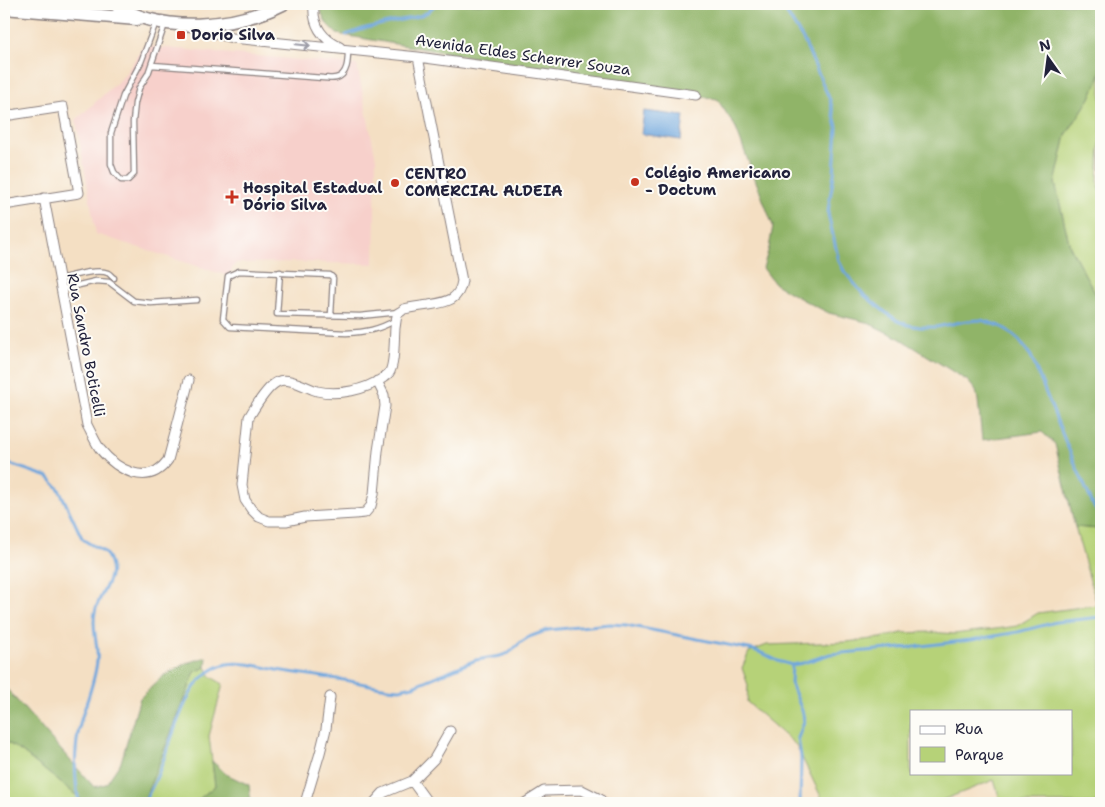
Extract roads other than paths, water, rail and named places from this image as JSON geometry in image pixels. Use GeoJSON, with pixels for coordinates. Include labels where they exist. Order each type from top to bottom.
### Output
{"type":"FeatureCollection","features":[{"type":"Feature","properties":{"kind":"main road"},"geometry":{"type":"LineString","coordinates":[[114,4],[128,12],[157,21]]}},
{"type":"Feature","properties":{"kind":"main road"},"geometry":{"type":"LineString","coordinates":[[4,8],[202,24],[232,21],[261,13],[283,4]]}},
{"type":"Feature","properties":{"kind":"street","name":"Avenida Eldes Scherrer Souza"},"geometry":{"type":"LineString","coordinates":[[314,4],[315,18],[320,31],[332,43],[347,49]]}},
{"type":"Feature","properties":{"kind":"street","name":"Avenida Eldes Scherrer Souza"},"geometry":{"type":"LineString","coordinates":[[188,24],[232,38],[418,57],[696,95]]}},
{"type":"Feature","properties":{"kind":"street"},"geometry":{"type":"LineString","coordinates":[[376,381],[384,395],[385,406],[371,506],[365,512],[355,514],[305,517],[286,521],[270,521],[258,517],[245,500],[242,485],[249,417],[268,390],[279,381],[287,380],[318,391],[348,392],[376,381],[382,379],[390,372],[398,316],[404,309],[446,302],[457,294],[461,288],[462,281],[418,57]]}},
{"type":"Feature","properties":{"kind":"street"},"geometry":{"type":"LineString","coordinates":[[4,116],[63,107],[79,193],[4,205]]}},
{"type":"Feature","properties":{"kind":"street"},"geometry":{"type":"LineString","coordinates":[[1101,155],[1101,169]]}},
{"type":"Feature","properties":{"kind":"street","name":"Rua Sandro Boticelli"},"geometry":{"type":"LineString","coordinates":[[44,198],[87,425],[100,448],[116,464],[139,475],[153,474],[162,468],[168,460],[189,380]]}},
{"type":"Feature","properties":{"kind":"street"},"geometry":{"type":"LineString","coordinates":[[305,803],[326,729],[330,697]]}},
{"type":"Feature","properties":{"kind":"street"},"geometry":{"type":"LineString","coordinates":[[374,803],[383,793],[412,781],[434,758],[450,731]]}},
{"type":"Feature","properties":{"kind":"street"},"geometry":{"type":"LineString","coordinates":[[412,781],[428,803]]}},
{"type":"Feature","properties":{"kind":"street"},"geometry":{"type":"LineString","coordinates":[[525,803],[544,791],[582,790],[601,801]]}},
{"type":"Feature","properties":{"kind":"lane"},"geometry":{"type":"LineString","coordinates":[[157,21],[152,65],[139,88],[135,103],[133,122],[134,174],[128,180],[121,180],[114,172],[111,164],[111,133],[123,96],[142,62],[157,21]]}},
{"type":"Feature","properties":{"kind":"lane"},"geometry":{"type":"LineString","coordinates":[[152,65],[336,78],[343,74],[348,64],[347,49]]}},
{"type":"Feature","properties":{"kind":"lane"},"geometry":{"type":"LineString","coordinates":[[331,315],[333,278],[330,275],[239,271],[228,276],[223,319],[230,327],[346,333],[365,332],[383,327],[398,316]]}},
{"type":"Feature","properties":{"kind":"lane"},"geometry":{"type":"LineString","coordinates":[[60,279],[93,272],[108,273],[114,278]]}},
{"type":"Feature","properties":{"kind":"lane"},"geometry":{"type":"LineString","coordinates":[[280,272],[278,314],[398,316]]}},
{"type":"Feature","properties":{"kind":"lane"},"geometry":{"type":"LineString","coordinates":[[62,289],[96,281],[109,282],[134,302],[151,303],[198,300]]}},
{"type":"Feature","properties":{"kind":"water"},"geometry":{"type":"Polygon","coordinates":[[[644,111],[684,116],[681,140],[641,134],[644,111]]]}},
{"type":"Feature","properties":{"kind":"waterway"},"geometry":{"type":"LineString","coordinates":[[346,35],[366,28],[419,16],[428,12],[436,4]]}},
{"type":"Feature","properties":{"kind":"waterway"},"geometry":{"type":"LineString","coordinates":[[781,4],[804,41],[830,100],[837,127],[834,174],[828,214],[839,261],[844,271],[863,294],[898,321],[908,325],[936,327],[981,320],[1000,326],[1019,340],[1031,356],[1066,443],[1094,507],[1101,518]]}},
{"type":"Feature","properties":{"kind":"waterway"},"geometry":{"type":"LineString","coordinates":[[4,462],[48,477],[59,489],[82,538],[105,553],[110,562],[110,575],[95,612],[96,668],[77,741],[76,782],[79,803]]}},
{"type":"Feature","properties":{"kind":"waterway"},"geometry":{"type":"LineString","coordinates":[[143,803],[162,765],[176,724],[191,692],[209,672],[227,664],[248,664],[400,689],[413,686],[476,660],[509,653],[529,637],[548,630],[610,624],[626,625],[754,650],[792,665],[830,654],[971,640],[1018,632],[1056,622],[1101,617]]}},
{"type":"Feature","properties":{"kind":"waterway"},"geometry":{"type":"LineString","coordinates":[[792,665],[791,683],[803,713],[804,722],[798,738],[801,757],[800,803]]}},
{"type":"Feature","properties":{"kind":"place","name":"Dorio Silva"},"geometry":{"type":"Point","coordinates":[181,35]}},
{"type":"Feature","properties":{"kind":"place","name":"Colégio Americano - Doctum"},"geometry":{"type":"Point","coordinates":[635,182]}},
{"type":"Feature","properties":{"kind":"place","name":"CENTRO COMERCIAL ALDEIA"},"geometry":{"type":"Point","coordinates":[395,183]}},
{"type":"Feature","properties":{"kind":"place","name":"Hospital Estadual Dório Silva"},"geometry":{"type":"Point","coordinates":[232,197]}}]}
